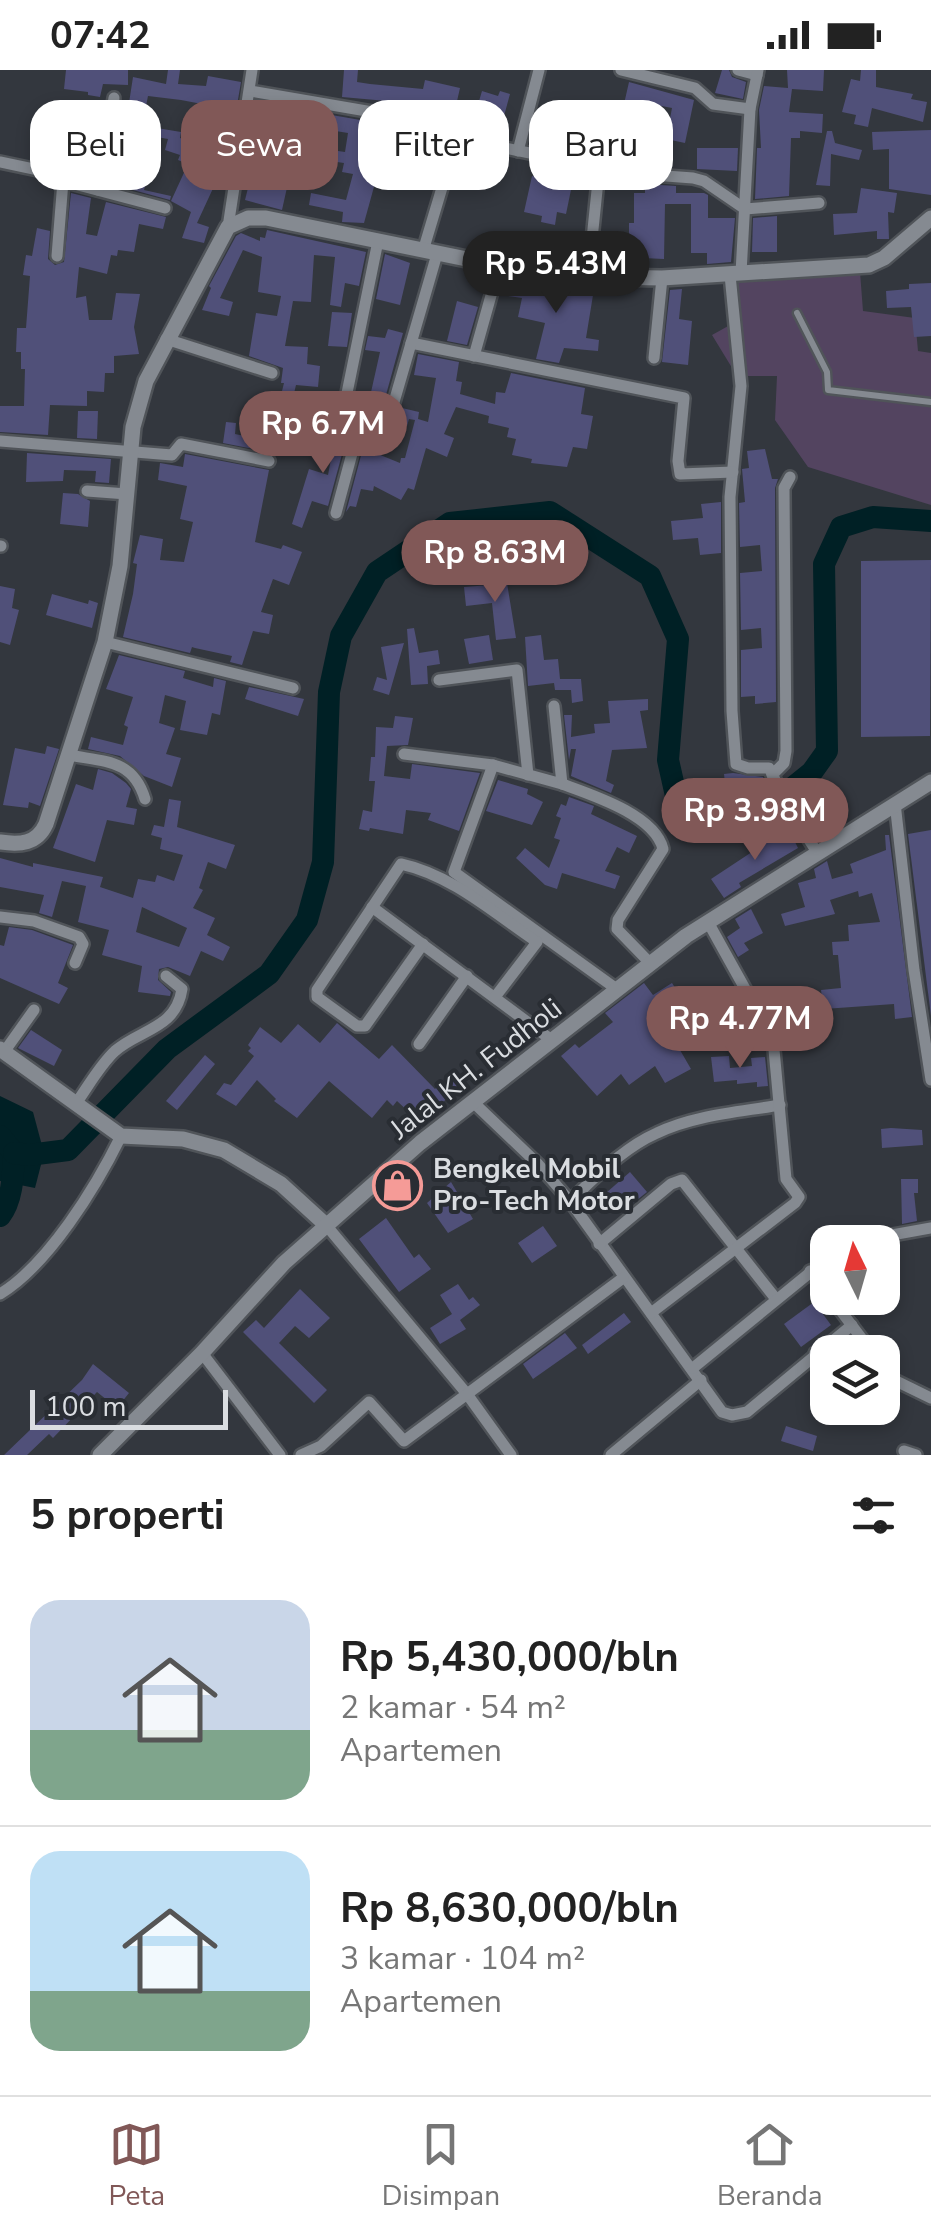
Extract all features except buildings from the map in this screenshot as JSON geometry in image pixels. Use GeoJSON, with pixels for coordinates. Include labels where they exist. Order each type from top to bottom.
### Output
{"type":"FeatureCollection","features":[{"type":"Feature","properties":{"kind":"main road"},"geometry":{"type":"LineString","coordinates":[[0,842],[21,844],[43,831],[105,642],[120,566],[134,427],[146,381],[228,227],[248,218],[266,218],[536,274],[662,278],[868,265],[884,258],[931,218]]}},
{"type":"Feature","properties":{"kind":"main road","name":"Jalal KH. Fudholi"},"geometry":{"type":"LineString","coordinates":[[100,1455],[284,1264],[473,1102],[708,922],[931,782]]}},
{"type":"Feature","properties":{"kind":"main road"},"geometry":{"type":"LineString","coordinates":[[2,1051],[119,1135],[183,1139],[224,1150],[281,1184],[326,1225]]}},
{"type":"Feature","properties":{"kind":"street"},"geometry":{"type":"LineString","coordinates":[[228,227],[252,70]]}},
{"type":"Feature","properties":{"kind":"street"},"geometry":{"type":"LineString","coordinates":[[518,151],[539,70]]}},
{"type":"Feature","properties":{"kind":"street"},"geometry":{"type":"LineString","coordinates":[[621,70],[695,88],[711,103],[750,109]]}},
{"type":"Feature","properties":{"kind":"street"},"geometry":{"type":"LineString","coordinates":[[738,70],[757,72],[735,274],[741,386],[730,497],[736,764],[768,767],[817,852]]}},
{"type":"Feature","properties":{"kind":"street"},"geometry":{"type":"LineString","coordinates":[[250,91],[358,110]]}},
{"type":"Feature","properties":{"kind":"street"},"geometry":{"type":"LineString","coordinates":[[509,149],[529,153]]}},
{"type":"Feature","properties":{"kind":"street"},"geometry":{"type":"LineString","coordinates":[[0,162],[30,168]]}},
{"type":"Feature","properties":{"kind":"street"},"geometry":{"type":"LineString","coordinates":[[673,176],[704,181],[745,209],[820,203]]}},
{"type":"Feature","properties":{"kind":"street"},"geometry":{"type":"LineString","coordinates":[[57,256],[63,190]]}},
{"type":"Feature","properties":{"kind":"street"},"geometry":{"type":"LineString","coordinates":[[98,190],[166,208]]}},
{"type":"Feature","properties":{"kind":"street"},"geometry":{"type":"LineString","coordinates":[[385,433],[411,343],[444,190]]}},
{"type":"Feature","properties":{"kind":"street"},"geometry":{"type":"LineString","coordinates":[[588,278],[600,190]]}},
{"type":"Feature","properties":{"kind":"street"},"geometry":{"type":"LineString","coordinates":[[336,513],[362,417],[347,393],[378,241]]}},
{"type":"Feature","properties":{"kind":"street"},"geometry":{"type":"LineString","coordinates":[[474,356],[499,267]]}},
{"type":"Feature","properties":{"kind":"street"},"geometry":{"type":"LineString","coordinates":[[654,358],[662,278]]}},
{"type":"Feature","properties":{"kind":"street"},"geometry":{"type":"LineString","coordinates":[[166,339],[272,373]]}},
{"type":"Feature","properties":{"kind":"street"},"geometry":{"type":"LineString","coordinates":[[411,343],[684,398],[680,474],[733,472]]}},
{"type":"Feature","properties":{"kind":"street"},"geometry":{"type":"LineString","coordinates":[[0,441],[172,455],[181,444],[269,461]]}},
{"type":"Feature","properties":{"kind":"street"},"geometry":{"type":"LineString","coordinates":[[775,780],[786,751],[784,488],[790,476]]}},
{"type":"Feature","properties":{"kind":"street"},"geometry":{"type":"LineString","coordinates":[[87,491],[127,494]]}},
{"type":"Feature","properties":{"kind":"street"},"geometry":{"type":"LineString","coordinates":[[105,642],[293,688]]}},
{"type":"Feature","properties":{"kind":"street"},"geometry":{"type":"LineString","coordinates":[[439,680],[518,670],[528,776]]}},
{"type":"Feature","properties":{"kind":"street"},"geometry":{"type":"LineString","coordinates":[[554,706],[562,784]]}},
{"type":"Feature","properties":{"kind":"street"},"geometry":{"type":"LineString","coordinates":[[404,754],[493,766],[562,784],[636,817],[662,842],[664,849],[618,920],[617,929],[651,964]]}},
{"type":"Feature","properties":{"kind":"street"},"geometry":{"type":"LineString","coordinates":[[70,756],[128,770],[140,783],[145,800]]}},
{"type":"Feature","properties":{"kind":"street"},"geometry":{"type":"LineString","coordinates":[[493,766],[454,872],[618,990]]}},
{"type":"Feature","properties":{"kind":"street"},"geometry":{"type":"LineString","coordinates":[[895,802],[926,1002],[931,1080]]}},
{"type":"Feature","properties":{"kind":"street"},"geometry":{"type":"LineString","coordinates":[[423,944],[365,1026],[357,1026],[317,996],[316,990],[397,867],[406,865],[460,890],[537,942],[495,997]]}},
{"type":"Feature","properties":{"kind":"street"},"geometry":{"type":"LineString","coordinates":[[372,906],[553,1041]]}},
{"type":"Feature","properties":{"kind":"street"},"geometry":{"type":"LineString","coordinates":[[0,917],[34,922],[79,937],[83,944],[75,962]]}},
{"type":"Feature","properties":{"kind":"street"},"geometry":{"type":"LineString","coordinates":[[650,1312],[798,1200],[786,1179],[771,1032],[708,922]]}},
{"type":"Feature","properties":{"kind":"street"},"geometry":{"type":"LineString","coordinates":[[77,1102],[123,1044],[150,1033],[172,1015],[182,990],[166,976]]}},
{"type":"Feature","properties":{"kind":"street"},"geometry":{"type":"LineString","coordinates":[[419,1044],[467,976]]}},
{"type":"Feature","properties":{"kind":"street"},"geometry":{"type":"LineString","coordinates":[[2,1051],[34,1010]]}},
{"type":"Feature","properties":{"kind":"street"},"geometry":{"type":"LineString","coordinates":[[473,1102],[538,1164],[570,1201],[722,1412],[747,1412],[810,1357]]}},
{"type":"Feature","properties":{"kind":"street"},"geometry":{"type":"LineString","coordinates":[[570,1201],[623,1153],[659,1132],[780,1105]]}},
{"type":"Feature","properties":{"kind":"street"},"geometry":{"type":"LineString","coordinates":[[0,1294],[34,1269],[104,1171],[119,1135]]}},
{"type":"Feature","properties":{"kind":"street"},"geometry":{"type":"LineString","coordinates":[[600,1244],[674,1182],[682,1180],[776,1299]]}},
{"type":"Feature","properties":{"kind":"street"},"geometry":{"type":"LineString","coordinates":[[326,1225],[467,1394],[511,1455]]}},
{"type":"Feature","properties":{"kind":"street"},"geometry":{"type":"LineString","coordinates":[[900,1234],[931,1228]]}},
{"type":"Feature","properties":{"kind":"street"},"geometry":{"type":"LineString","coordinates":[[693,1368],[810,1271]]}},
{"type":"Feature","properties":{"kind":"street"},"geometry":{"type":"LineString","coordinates":[[301,1455],[322,1446],[369,1402],[403,1441],[624,1278]]}},
{"type":"Feature","properties":{"kind":"street"},"geometry":{"type":"LineString","coordinates":[[844,1315],[859,1335]]}},
{"type":"Feature","properties":{"kind":"street"},"geometry":{"type":"LineString","coordinates":[[839,1335],[852,1325]]}},
{"type":"Feature","properties":{"kind":"street"},"geometry":{"type":"LineString","coordinates":[[202,1353],[280,1455]]}},
{"type":"Feature","properties":{"kind":"street"},"geometry":{"type":"LineString","coordinates":[[610,1455],[701,1380]]}},
{"type":"Feature","properties":{"kind":"street"},"geometry":{"type":"LineString","coordinates":[[900,1383],[931,1398]]}},
{"type":"Feature","properties":{"kind":"lane"},"geometry":{"type":"LineString","coordinates":[[797,313],[828,372],[828,390],[931,402]]}},
{"type":"Feature","properties":{"kind":"shaded area"},"geometry":{"type":"Polygon","coordinates":[[[860,272],[863,311],[915,318],[918,351],[931,353],[931,505],[808,467],[775,420],[777,376],[737,376],[712,335],[739,320],[734,276],[860,272]]]}},
{"type":"Feature","properties":{"kind":"water"},"geometry":{"type":"Polygon","coordinates":[[[0,1096],[33,1112],[44,1153],[35,1188],[0,1181],[0,1096]]]}},
{"type":"Feature","properties":{"kind":"waterway"},"geometry":{"type":"LineString","coordinates":[[14,1153],[68,1150],[167,1049],[269,974],[307,920],[323,862],[329,692],[341,636],[377,572],[450,523],[550,512],[650,576],[678,639],[668,760],[679,809],[703,831],[745,826],[812,772],[827,751],[824,564],[841,527],[873,517],[931,521]]}},
{"type":"Feature","properties":{"kind":"waterway"},"geometry":{"type":"LineString","coordinates":[[0,1136],[14,1153],[10,1194],[0,1216]]}},
{"type":"Feature","properties":{"kind":"place","name":"Bengkel Mobil Pro-Tech Motor"},"geometry":{"type":"Point","coordinates":[398,1185]}}]}
